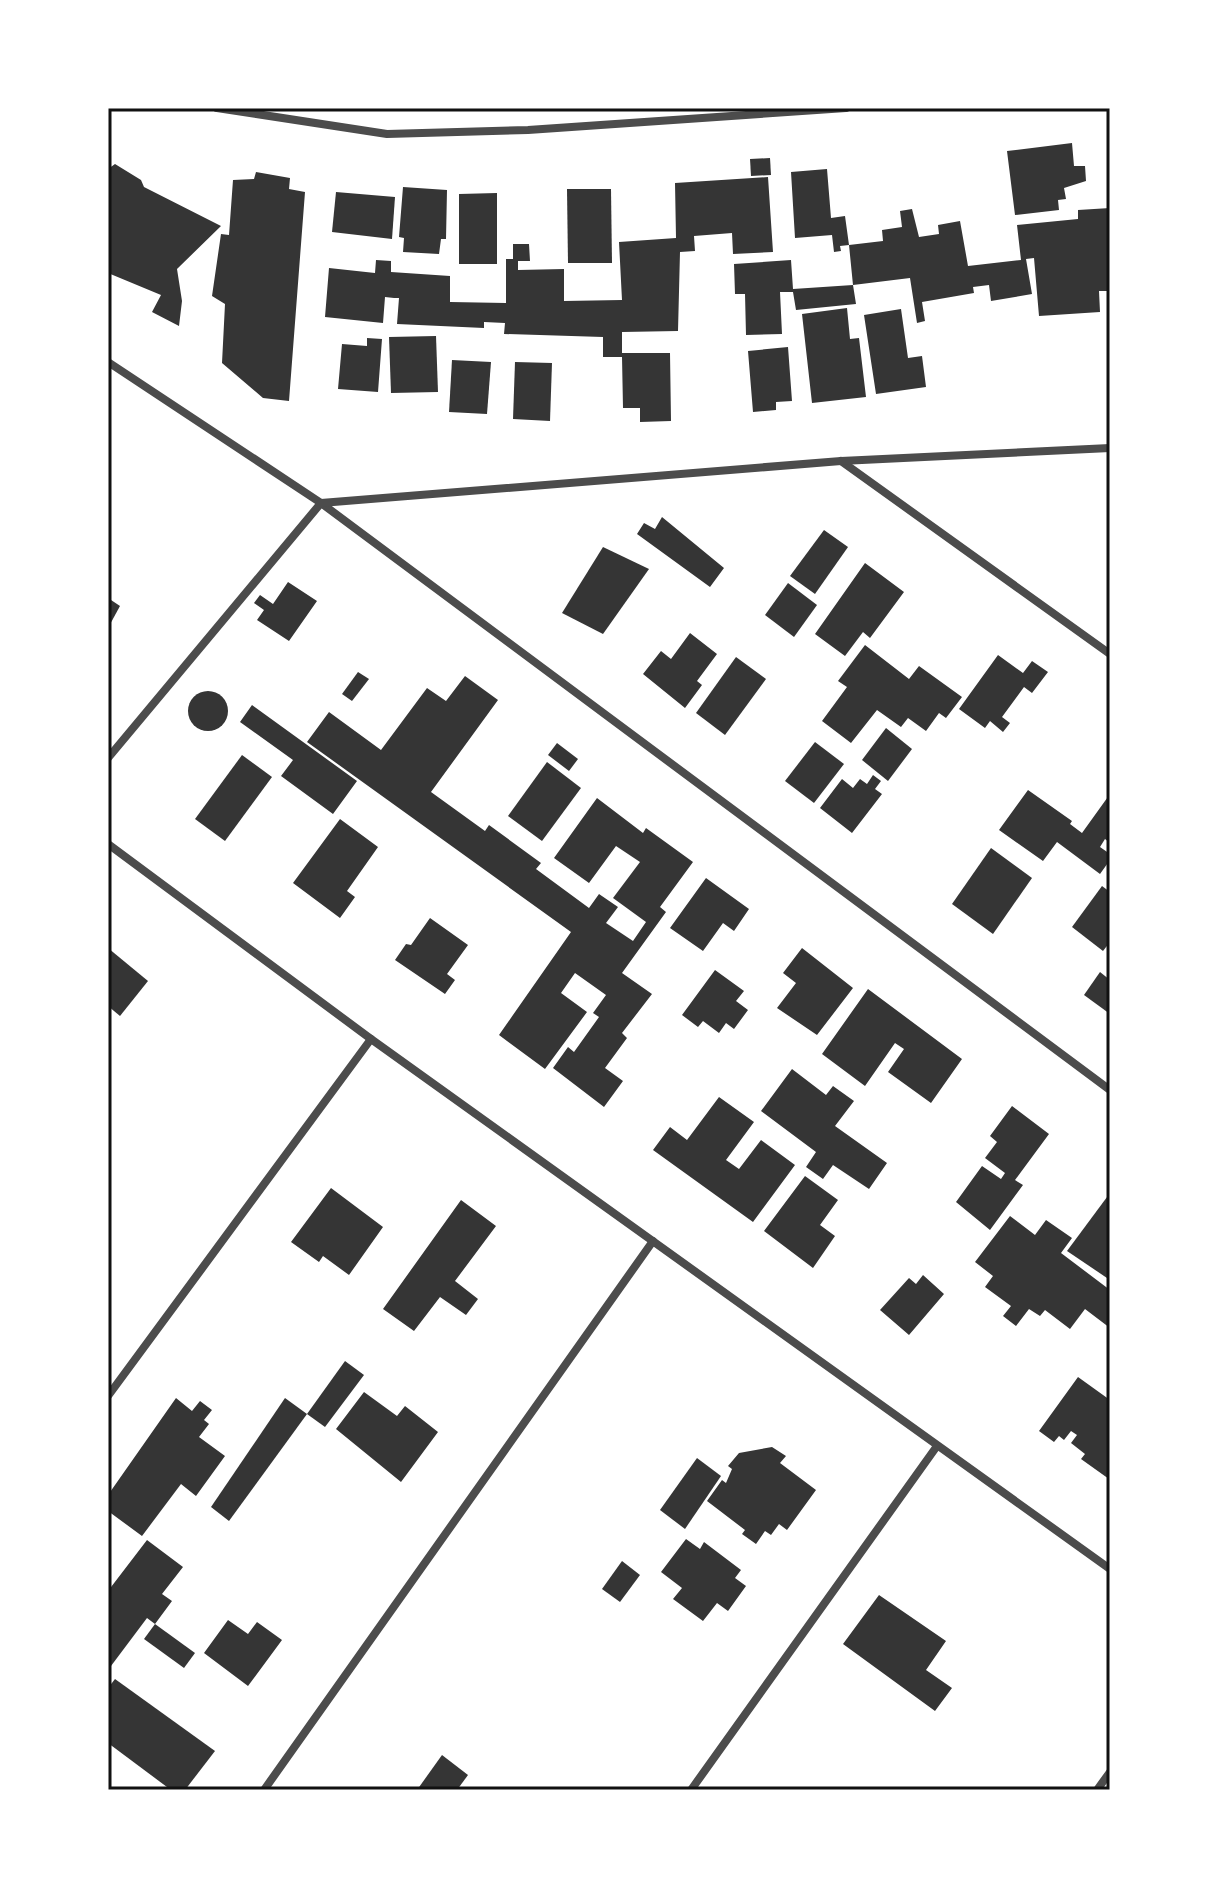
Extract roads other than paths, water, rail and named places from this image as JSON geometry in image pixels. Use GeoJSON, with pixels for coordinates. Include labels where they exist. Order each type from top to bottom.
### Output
{"type":"FeatureCollection","features":[{"type":"Feature","properties":{"kind":"street"},"geometry":{"type":"LineString","coordinates":[[217,108],[387,134],[528,130],[846,108]]}},
{"type":"Feature","properties":{"kind":"street"},"geometry":{"type":"LineString","coordinates":[[108,362],[321,503],[1110,1090]]}},
{"type":"Feature","properties":{"kind":"street"},"geometry":{"type":"LineString","coordinates":[[108,758],[321,503],[841,461],[1110,448]]}},
{"type":"Feature","properties":{"kind":"street"},"geometry":{"type":"LineString","coordinates":[[841,461],[1110,654]]}},
{"type":"Feature","properties":{"kind":"street"},"geometry":{"type":"LineString","coordinates":[[108,844],[371,1039],[1110,1569]]}},
{"type":"Feature","properties":{"kind":"street"},"geometry":{"type":"LineString","coordinates":[[108,1396],[371,1039]]}},
{"type":"Feature","properties":{"kind":"street"},"geometry":{"type":"LineString","coordinates":[[264,1790],[653,1241]]}},
{"type":"Feature","properties":{"kind":"street"},"geometry":{"type":"LineString","coordinates":[[691,1790],[937,1446]]}},
{"type":"Feature","properties":{"kind":"street"},"geometry":{"type":"LineString","coordinates":[[1097,1790],[1110,1772]]}}]}
